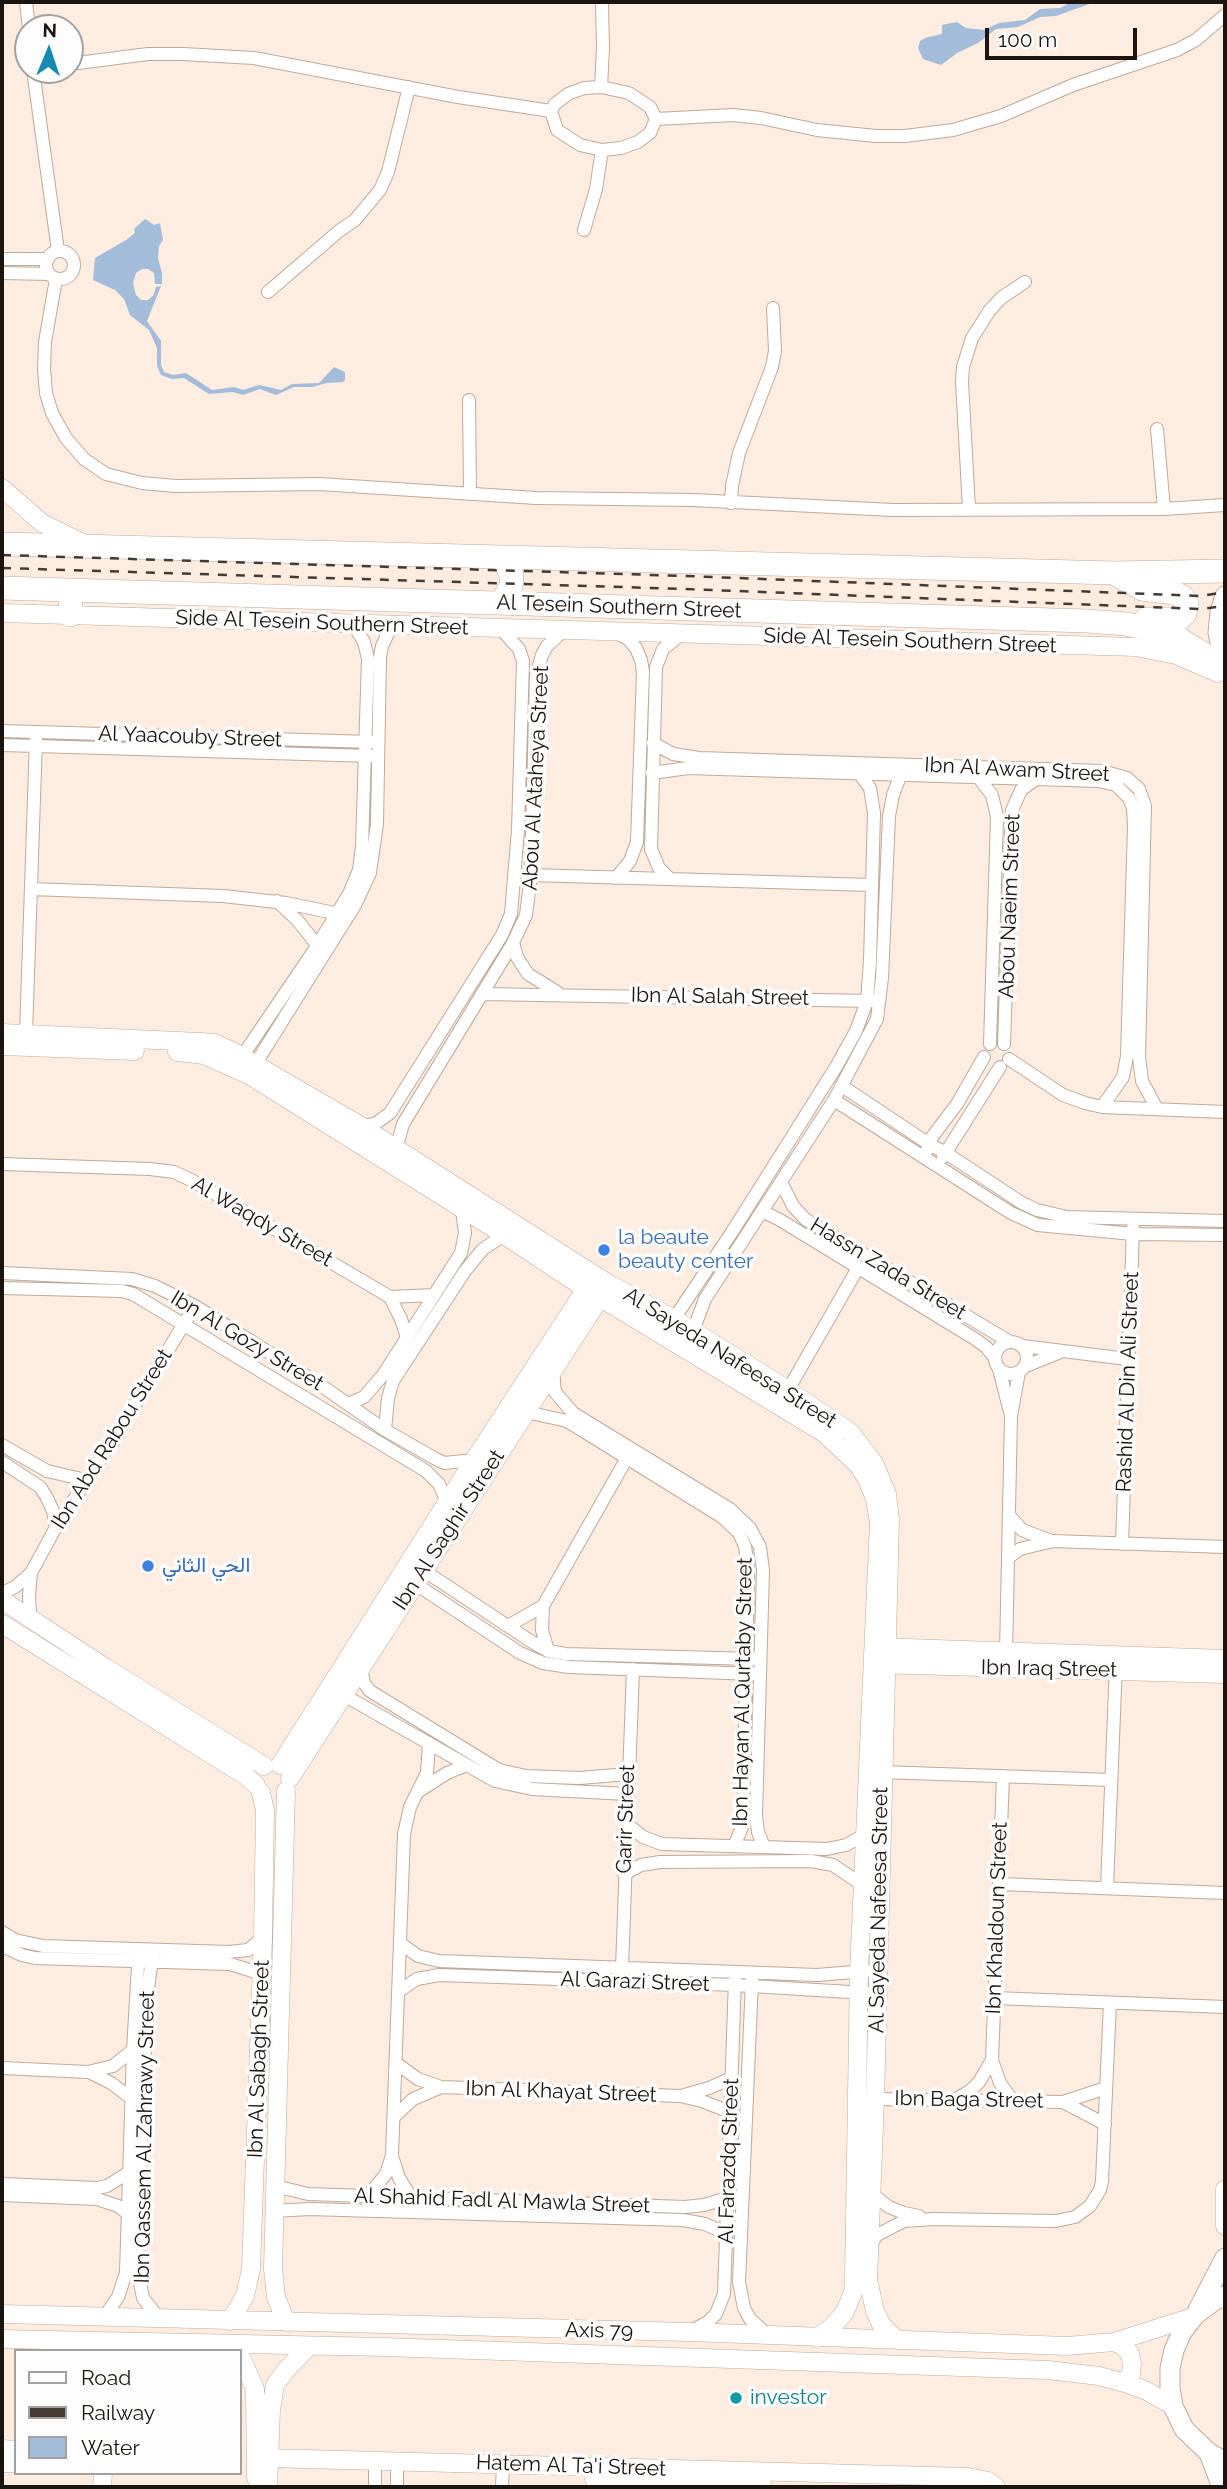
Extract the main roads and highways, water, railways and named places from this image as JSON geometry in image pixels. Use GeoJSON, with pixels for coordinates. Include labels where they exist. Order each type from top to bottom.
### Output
{"type":"FeatureCollection","features":[{"type":"Feature","properties":{"kind":"highway"},"geometry":{"type":"LineString","coordinates":[[2,544],[1115,573],[1225,571]]}},
{"type":"Feature","properties":{"kind":"highway"},"geometry":{"type":"LineString","coordinates":[[502,603],[512,586],[512,576],[503,559]]}},
{"type":"Feature","properties":{"kind":"highway"},"geometry":{"type":"LineString","coordinates":[[1115,573],[1142,589],[1175,593],[1182,597],[1186,605],[1185,613],[1179,619],[1145,619],[1126,624]]}},
{"type":"Feature","properties":{"kind":"highway","name":"Al Tesein Southern Street"},"geometry":{"type":"LineString","coordinates":[[2,588],[1126,624],[1155,630],[1181,640],[1225,666]]}},
{"type":"Feature","properties":{"kind":"highway"},"geometry":{"type":"LineString","coordinates":[[70,615],[71,591]]}},
{"type":"Feature","properties":{"kind":"main road"},"geometry":{"type":"LineString","coordinates":[[1225,597],[1218,632],[1225,666]]}},
{"type":"Feature","properties":{"kind":"main road"},"geometry":{"type":"LineString","coordinates":[[1222,2487],[1217,2457],[1184,2428],[1173,2406],[1170,2368],[1182,2332],[1195,2315],[1225,2258]]}},
{"type":"Feature","properties":{"kind":"main road"},"geometry":{"type":"LineString","coordinates":[[1195,2315],[1225,2296]]}},
{"type":"Feature","properties":{"kind":"water"},"geometry":{"type":"Polygon","coordinates":[[[1072,2],[1095,2],[1056,16],[1040,17],[1018,27],[996,29],[941,65],[923,59],[918,48],[920,41],[925,38],[942,34],[942,25],[957,22],[966,28],[984,30],[999,23],[1025,20],[1040,9],[1060,8],[1072,2]]]}},
{"type":"Feature","properties":{"kind":"water"},"geometry":{"type":"Polygon","coordinates":[[[145,219],[154,225],[160,223],[163,240],[159,246],[158,259],[162,284],[155,284],[154,273],[148,269],[136,273],[133,283],[136,295],[141,300],[148,300],[153,296],[156,287],[161,286],[147,321],[161,341],[161,365],[164,372],[173,375],[186,373],[212,390],[234,387],[243,390],[259,385],[281,390],[292,384],[319,383],[334,367],[345,372],[345,380],[312,387],[294,387],[276,395],[260,389],[243,395],[233,392],[209,394],[184,378],[172,379],[161,375],[157,366],[157,348],[149,330],[130,315],[124,299],[115,290],[93,280],[95,258],[135,233],[134,229],[145,219]]]}},
{"type":"Feature","properties":{"kind":"railway"},"geometry":{"type":"LineString","coordinates":[[2,555],[686,576],[1201,596],[1225,592]]}},
{"type":"Feature","properties":{"kind":"railway"},"geometry":{"type":"LineString","coordinates":[[2,568],[685,589],[1201,609],[1225,606]]}},
{"type":"Feature","properties":{"kind":"place","name":"la beaute beauty center"},"geometry":{"type":"Point","coordinates":[604,1250]}},
{"type":"Feature","properties":{"kind":"place","name":"الحي الثاني"},"geometry":{"type":"Point","coordinates":[148,1566]}},
{"type":"Feature","properties":{"kind":"place","name":"investor"},"geometry":{"type":"Point","coordinates":[736,2398]}}]}
